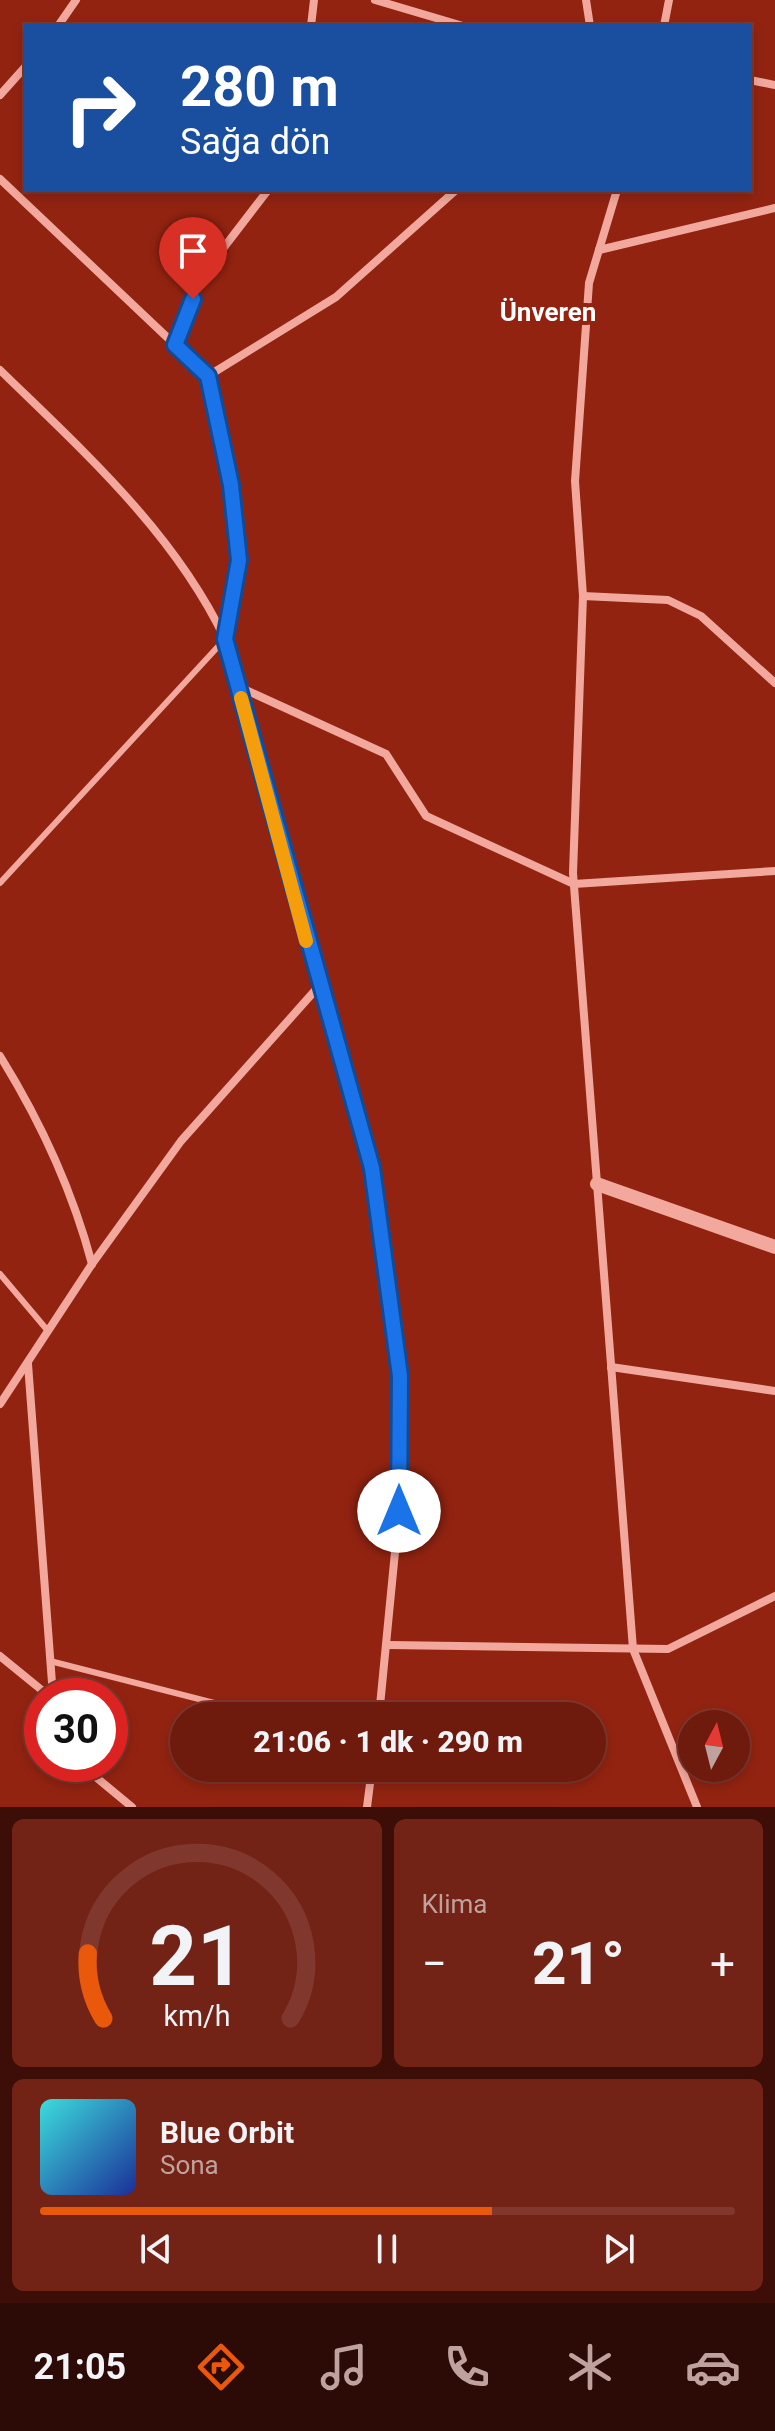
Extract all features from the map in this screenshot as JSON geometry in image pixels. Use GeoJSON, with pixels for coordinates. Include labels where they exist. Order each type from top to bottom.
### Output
{"type":"FeatureCollection","features":[{"type":"Feature","properties":{"kind":"street"},"geometry":{"type":"LineString","coordinates":[[59,24],[76,0]]}},
{"type":"Feature","properties":{"kind":"street"},"geometry":{"type":"LineString","coordinates":[[311,24],[314,0]]}},
{"type":"Feature","properties":{"kind":"street"},"geometry":{"type":"LineString","coordinates":[[375,0],[456,24]]}},
{"type":"Feature","properties":{"kind":"street"},"geometry":{"type":"LineString","coordinates":[[586,0],[590,24]]}},
{"type":"Feature","properties":{"kind":"street"},"geometry":{"type":"LineString","coordinates":[[664,24],[669,0]]}},
{"type":"Feature","properties":{"kind":"street"},"geometry":{"type":"LineString","coordinates":[[0,95],[24,68]]}},
{"type":"Feature","properties":{"kind":"street"},"geometry":{"type":"LineString","coordinates":[[752,80],[775,85]]}},
{"type":"Feature","properties":{"kind":"street"},"geometry":{"type":"LineString","coordinates":[[0,179],[208,376],[231,485],[239,560],[225,639]]}},
{"type":"Feature","properties":{"kind":"street"},"geometry":{"type":"LineString","coordinates":[[175,345],[202,276],[266,192]]}},
{"type":"Feature","properties":{"kind":"street"},"geometry":{"type":"LineString","coordinates":[[208,376],[336,297],[454,192]]}},
{"type":"Feature","properties":{"kind":"street"},"geometry":{"type":"LineString","coordinates":[[616,192],[589,283],[575,481],[583,596],[574,884],[633,1649],[697,1807]]}},
{"type":"Feature","properties":{"kind":"street"},"geometry":{"type":"LineString","coordinates":[[599,250],[775,208]]}},
{"type":"Feature","properties":{"kind":"street"},"geometry":{"type":"LineString","coordinates":[[0,370],[110,478],[156,531],[207,602],[225,639],[372,1168],[400,1376],[399,1511],[389,1645],[381,1702]]}},
{"type":"Feature","properties":{"kind":"street"},"geometry":{"type":"LineString","coordinates":[[583,596],[668,600],[701,616],[775,683]]}},
{"type":"Feature","properties":{"kind":"street"},"geometry":{"type":"LineString","coordinates":[[237,686],[386,754],[426,816],[574,884],[775,871]]}},
{"type":"Feature","properties":{"kind":"street"},"geometry":{"type":"LineString","coordinates":[[0,1404],[92,1264],[181,1141],[319,986]]}},
{"type":"Feature","properties":{"kind":"street"},"geometry":{"type":"LineString","coordinates":[[0,1056],[48,1140],[77,1209],[92,1264]]}},
{"type":"Feature","properties":{"kind":"street"},"geometry":{"type":"LineString","coordinates":[[597,1184],[775,1247]]}},
{"type":"Feature","properties":{"kind":"street"},"geometry":{"type":"LineString","coordinates":[[28,1363],[50,1678]]}},
{"type":"Feature","properties":{"kind":"street"},"geometry":{"type":"LineString","coordinates":[[611,1367],[775,1391]]}},
{"type":"Feature","properties":{"kind":"street"},"geometry":{"type":"LineString","coordinates":[[389,1645],[668,1649],[775,1596]]}},
{"type":"Feature","properties":{"kind":"street"},"geometry":{"type":"LineString","coordinates":[[0,1656],[28,1678]]}},
{"type":"Feature","properties":{"kind":"street"},"geometry":{"type":"LineString","coordinates":[[102,1782],[132,1807]]}},
{"type":"Feature","properties":{"kind":"street"},"geometry":{"type":"LineString","coordinates":[[367,1807],[370,1782]]}},
{"type":"Feature","properties":{"kind":"lane"},"geometry":{"type":"LineString","coordinates":[[0,883],[225,639]]}},
{"type":"Feature","properties":{"kind":"lane"},"geometry":{"type":"LineString","coordinates":[[0,1274],[48,1331]]}},
{"type":"Feature","properties":{"kind":"lane"},"geometry":{"type":"LineString","coordinates":[[50,1661],[210,1702]]}},
{"type":"Feature","properties":{"kind":"slow traffic"},"geometry":{"type":"LineString","coordinates":[[241,698],[306,941]]}},
{"type":"Feature","properties":{"kind":"district","name":"Ünveren"},"geometry":{"type":"Point","coordinates":[548,312]}},
{"type":"Feature","properties":{"kind":"route"},"geometry":{"type":"LineString","coordinates":[[193,299],[175,345],[208,376],[231,485],[239,560],[225,639],[372,1168],[388,1268],[400,1376],[399,1511]]}}]}
